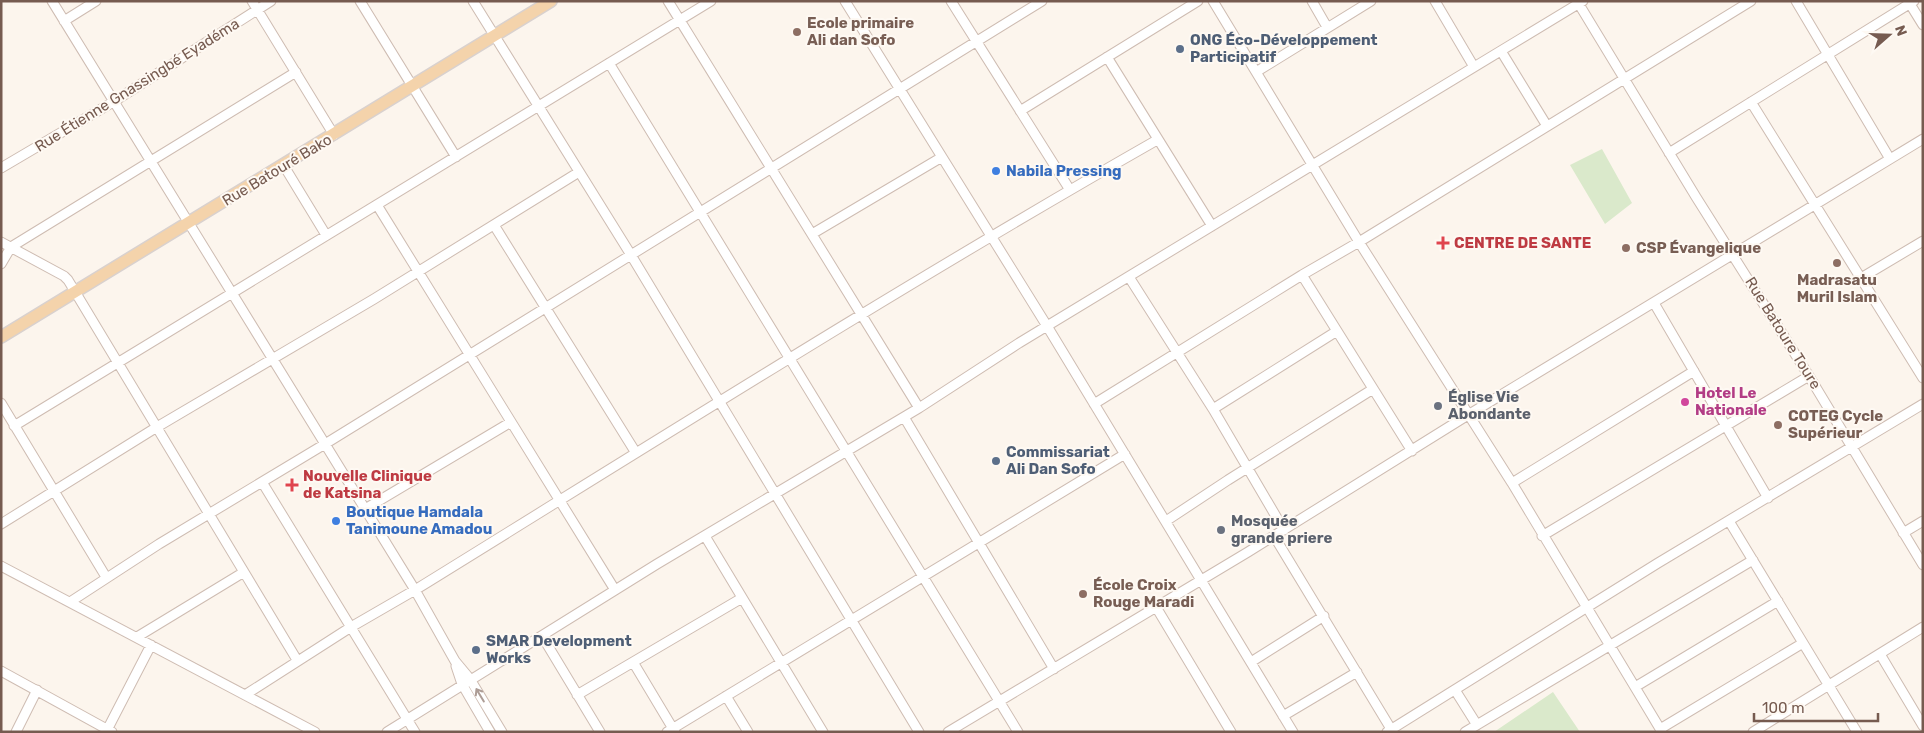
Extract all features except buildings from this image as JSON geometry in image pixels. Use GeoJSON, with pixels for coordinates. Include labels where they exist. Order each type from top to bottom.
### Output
{"type":"FeatureCollection","features":[{"type":"Feature","properties":{"kind":"main road","name":"Rue Batouré Bako"},"geometry":{"type":"LineString","coordinates":[[1,337],[284,166],[551,1]]}},
{"type":"Feature","properties":{"kind":"street"},"geometry":{"type":"LineString","coordinates":[[52,1],[415,590],[455,661],[490,732]]}},
{"type":"Feature","properties":{"kind":"street"},"geometry":{"type":"LineString","coordinates":[[64,21],[96,1]]}},
{"type":"Feature","properties":{"kind":"street"},"geometry":{"type":"LineString","coordinates":[[252,1],[334,135]]}},
{"type":"Feature","properties":{"kind":"street","name":"Rue Étienne Gnassingbé Eyadéma"},"geometry":{"type":"LineString","coordinates":[[1,168],[114,102],[271,1]]}},
{"type":"Feature","properties":{"kind":"street"},"geometry":{"type":"LineString","coordinates":[[360,1],[456,157]]}},
{"type":"Feature","properties":{"kind":"street"},"geometry":{"type":"LineString","coordinates":[[473,1],[631,256],[919,732]]}},
{"type":"Feature","properties":{"kind":"street"},"geometry":{"type":"LineString","coordinates":[[668,1],[919,408]]}},
{"type":"Feature","properties":{"kind":"street"},"geometry":{"type":"LineString","coordinates":[[14,426],[711,1]]}},
{"type":"Feature","properties":{"kind":"street"},"geometry":{"type":"LineString","coordinates":[[845,1],[1047,326],[1293,732]]}},
{"type":"Feature","properties":{"kind":"street"},"geometry":{"type":"LineString","coordinates":[[951,1],[1070,190]]}},
{"type":"Feature","properties":{"kind":"street"},"geometry":{"type":"LineString","coordinates":[[70,602],[106,577],[631,256],[1042,1]]}},
{"type":"Feature","properties":{"kind":"street"},"geometry":{"type":"LineString","coordinates":[[1020,111],[1198,1]]}},
{"type":"Feature","properties":{"kind":"street"},"geometry":{"type":"LineString","coordinates":[[1213,1],[1360,242],[1512,483],[1542,536],[1661,731],[1803,643]]}},
{"type":"Feature","properties":{"kind":"street"},"geometry":{"type":"LineString","coordinates":[[1312,1],[1327,27]]}},
{"type":"Feature","properties":{"kind":"street"},"geometry":{"type":"LineString","coordinates":[[1256,72],[1371,1]]}},
{"type":"Feature","properties":{"kind":"street"},"geometry":{"type":"LineString","coordinates":[[1435,1],[1474,67]]}},
{"type":"Feature","properties":{"kind":"street"},"geometry":{"type":"LineString","coordinates":[[1094,404],[1751,1]]}},
{"type":"Feature","properties":{"kind":"street"},"geometry":{"type":"LineString","coordinates":[[1796,1],[1890,159]]}},
{"type":"Feature","properties":{"kind":"street"},"geometry":{"type":"LineString","coordinates":[[387,732],[615,590],[919,408],[1047,326],[1313,166],[1579,2]]}},
{"type":"Feature","properties":{"kind":"street","name":"Rue Batoure Toure"},"geometry":{"type":"LineString","coordinates":[[1579,2],[1669,153],[1809,376],[1923,565]]}},
{"type":"Feature","properties":{"kind":"street"},"geometry":{"type":"LineString","coordinates":[[1669,153],[1912,2],[1923,25]]}},
{"type":"Feature","properties":{"kind":"street"},"geometry":{"type":"LineString","coordinates":[[1501,51],[1547,126]]}},
{"type":"Feature","properties":{"kind":"street"},"geometry":{"type":"LineString","coordinates":[[1107,58],[1212,226]]}},
{"type":"Feature","properties":{"kind":"street"},"geometry":{"type":"LineString","coordinates":[[609,64],[1018,732]]}},
{"type":"Feature","properties":{"kind":"street"},"geometry":{"type":"LineString","coordinates":[[1,264],[10,247],[296,72]]}},
{"type":"Feature","properties":{"kind":"street"},"geometry":{"type":"LineString","coordinates":[[1751,102],[1923,378]]}},
{"type":"Feature","properties":{"kind":"street"},"geometry":{"type":"LineString","coordinates":[[948,732],[1284,530],[1468,415],[1923,139]]}},
{"type":"Feature","properties":{"kind":"street"},"geometry":{"type":"LineString","coordinates":[[245,695],[350,627],[415,590],[862,314],[991,236],[1157,140]]}},
{"type":"Feature","properties":{"kind":"street"},"geometry":{"type":"LineString","coordinates":[[812,234],[942,157]]}},
{"type":"Feature","properties":{"kind":"street"},"geometry":{"type":"LineString","coordinates":[[284,166],[326,235]]}},
{"type":"Feature","properties":{"kind":"street"},"geometry":{"type":"LineString","coordinates":[[1,524],[157,427],[272,360],[579,172]]}},
{"type":"Feature","properties":{"kind":"street"},"geometry":{"type":"LineString","coordinates":[[377,206],[615,590]]}},
{"type":"Feature","properties":{"kind":"street"},"geometry":{"type":"LineString","coordinates":[[494,225],[636,453]]}},
{"type":"Feature","properties":{"kind":"street"},"geometry":{"type":"LineString","coordinates":[[1861,278],[1923,241]]}},
{"type":"Feature","properties":{"kind":"street"},"geometry":{"type":"LineString","coordinates":[[1,242],[64,276],[76,291],[297,660]]}},
{"type":"Feature","properties":{"kind":"street"},"geometry":{"type":"LineString","coordinates":[[1302,275],[1412,451]]}},
{"type":"Feature","properties":{"kind":"street"},"geometry":{"type":"LineString","coordinates":[[1129,277],[1213,409],[1284,530]]}},
{"type":"Feature","properties":{"kind":"street"},"geometry":{"type":"LineString","coordinates":[[1654,303],[1768,498]]}},
{"type":"Feature","properties":{"kind":"street"},"geometry":{"type":"LineString","coordinates":[[1213,409],[1337,331]]}},
{"type":"Feature","properties":{"kind":"street"},"geometry":{"type":"LineString","coordinates":[[1512,483],[1694,372]]}},
{"type":"Feature","properties":{"kind":"street"},"geometry":{"type":"LineString","coordinates":[[1542,536],[1809,376]]}},
{"type":"Feature","properties":{"kind":"street"},"geometry":{"type":"LineString","coordinates":[[1166,522],[1247,468],[1373,389]]}},
{"type":"Feature","properties":{"kind":"street"},"geometry":{"type":"LineString","coordinates":[[1,404],[106,577]]}},
{"type":"Feature","properties":{"kind":"street"},"geometry":{"type":"LineString","coordinates":[[1274,536],[1324,616],[1389,730],[1587,607],[1923,404]]}},
{"type":"Feature","properties":{"kind":"street"},"geometry":{"type":"LineString","coordinates":[[904,417],[1054,669]]}},
{"type":"Feature","properties":{"kind":"street"},"geometry":{"type":"LineString","coordinates":[[365,509],[511,422]]}},
{"type":"Feature","properties":{"kind":"street"},"geometry":{"type":"LineString","coordinates":[[633,662],[672,731],[726,696],[1125,454]]}},
{"type":"Feature","properties":{"kind":"street"},"geometry":{"type":"LineString","coordinates":[[262,482],[415,732]]}},
{"type":"Feature","properties":{"kind":"street"},"geometry":{"type":"LineString","coordinates":[[1729,521],[1857,732]]}},
{"type":"Feature","properties":{"kind":"street"},"geometry":{"type":"LineString","coordinates":[[1903,533],[1923,521]]}},
{"type":"Feature","properties":{"kind":"street"},"geometry":{"type":"LineString","coordinates":[[705,536],[823,732]]}},
{"type":"Feature","properties":{"kind":"street"},"geometry":{"type":"LineString","coordinates":[[1466,732],[1753,560]]}},
{"type":"Feature","properties":{"kind":"street"},"geometry":{"type":"LineString","coordinates":[[1,566],[315,732]]}},
{"type":"Feature","properties":{"kind":"street"},"geometry":{"type":"LineString","coordinates":[[137,638],[244,572]]}},
{"type":"Feature","properties":{"kind":"street"},"geometry":{"type":"LineString","coordinates":[[578,695],[742,598]]}},
{"type":"Feature","properties":{"kind":"street"},"geometry":{"type":"LineString","coordinates":[[1635,687],[1778,601]]}},
{"type":"Feature","properties":{"kind":"street"},"geometry":{"type":"LineString","coordinates":[[1156,607],[1231,732]]}},
{"type":"Feature","properties":{"kind":"street"},"geometry":{"type":"LineString","coordinates":[[1251,662],[1324,616]]}},
{"type":"Feature","properties":{"kind":"street"},"geometry":{"type":"LineString","coordinates":[[1753,732],[1923,627]]}},
{"type":"Feature","properties":{"kind":"street"},"geometry":{"type":"LineString","coordinates":[[542,636],[600,732]]}},
{"type":"Feature","properties":{"kind":"street"},"geometry":{"type":"LineString","coordinates":[[1,671],[108,731],[151,645]]}},
{"type":"Feature","properties":{"kind":"street"},"geometry":{"type":"LineString","coordinates":[[1880,654],[1923,726]]}},
{"type":"Feature","properties":{"kind":"street"},"geometry":{"type":"LineString","coordinates":[[1283,716],[1357,672]]}},
{"type":"Feature","properties":{"kind":"street"},"geometry":{"type":"LineString","coordinates":[[466,682],[502,732]]}},
{"type":"Feature","properties":{"kind":"street"},"geometry":{"type":"LineString","coordinates":[[16,732],[37,690]]}},
{"type":"Feature","properties":{"kind":"street"},"geometry":{"type":"LineString","coordinates":[[1455,690],[1477,725]]}},
{"type":"Feature","properties":{"kind":"street"},"geometry":{"type":"LineString","coordinates":[[726,696],[748,732]]}},
{"type":"Feature","properties":{"kind":"green space"},"geometry":{"type":"Polygon","coordinates":[[[1602,149],[1632,203],[1605,224],[1570,165],[1602,149]]]}},
{"type":"Feature","properties":{"kind":"green space"},"geometry":{"type":"Polygon","coordinates":[[[1553,692],[1580,732],[1494,732],[1553,692]]]}},
{"type":"Feature","properties":{"kind":"place","name":"Ecole primaire Ali dan Sofo"},"geometry":{"type":"Point","coordinates":[797,32]}},
{"type":"Feature","properties":{"kind":"place","name":"ONG Éco-Développement Participatif"},"geometry":{"type":"Point","coordinates":[1180,49]}},
{"type":"Feature","properties":{"kind":"place","name":"Nabila Pressing"},"geometry":{"type":"Point","coordinates":[996,171]}},
{"type":"Feature","properties":{"kind":"place","name":"CENTRE DE SANTE"},"geometry":{"type":"Point","coordinates":[1443,243]}},
{"type":"Feature","properties":{"kind":"place","name":"CSP Évangelique"},"geometry":{"type":"Point","coordinates":[1626,248]}},
{"type":"Feature","properties":{"kind":"place","name":"Madrasatu Muril Islam"},"geometry":{"type":"Point","coordinates":[1837,263]}},
{"type":"Feature","properties":{"kind":"place","name":"Hotel Le Nationale"},"geometry":{"type":"Point","coordinates":[1685,402]}},
{"type":"Feature","properties":{"kind":"place","name":"Église Vie Abondante"},"geometry":{"type":"Point","coordinates":[1438,406]}},
{"type":"Feature","properties":{"kind":"place","name":"COTEG Cycle Supérieur"},"geometry":{"type":"Point","coordinates":[1778,425]}},
{"type":"Feature","properties":{"kind":"place","name":"Commissariat Ali Dan Sofo"},"geometry":{"type":"Point","coordinates":[996,461]}},
{"type":"Feature","properties":{"kind":"place","name":"Nouvelle Clinique de Katsina"},"geometry":{"type":"Point","coordinates":[292,485]}},
{"type":"Feature","properties":{"kind":"place","name":"Boutique Hamdala Tanimoune Amadou"},"geometry":{"type":"Point","coordinates":[336,521]}},
{"type":"Feature","properties":{"kind":"place","name":"Mosquée grande priere"},"geometry":{"type":"Point","coordinates":[1221,530]}},
{"type":"Feature","properties":{"kind":"place","name":"École Croix Rouge Maradi"},"geometry":{"type":"Point","coordinates":[1083,594]}},
{"type":"Feature","properties":{"kind":"place","name":"SMAR Development Works"},"geometry":{"type":"Point","coordinates":[476,650]}}]}
